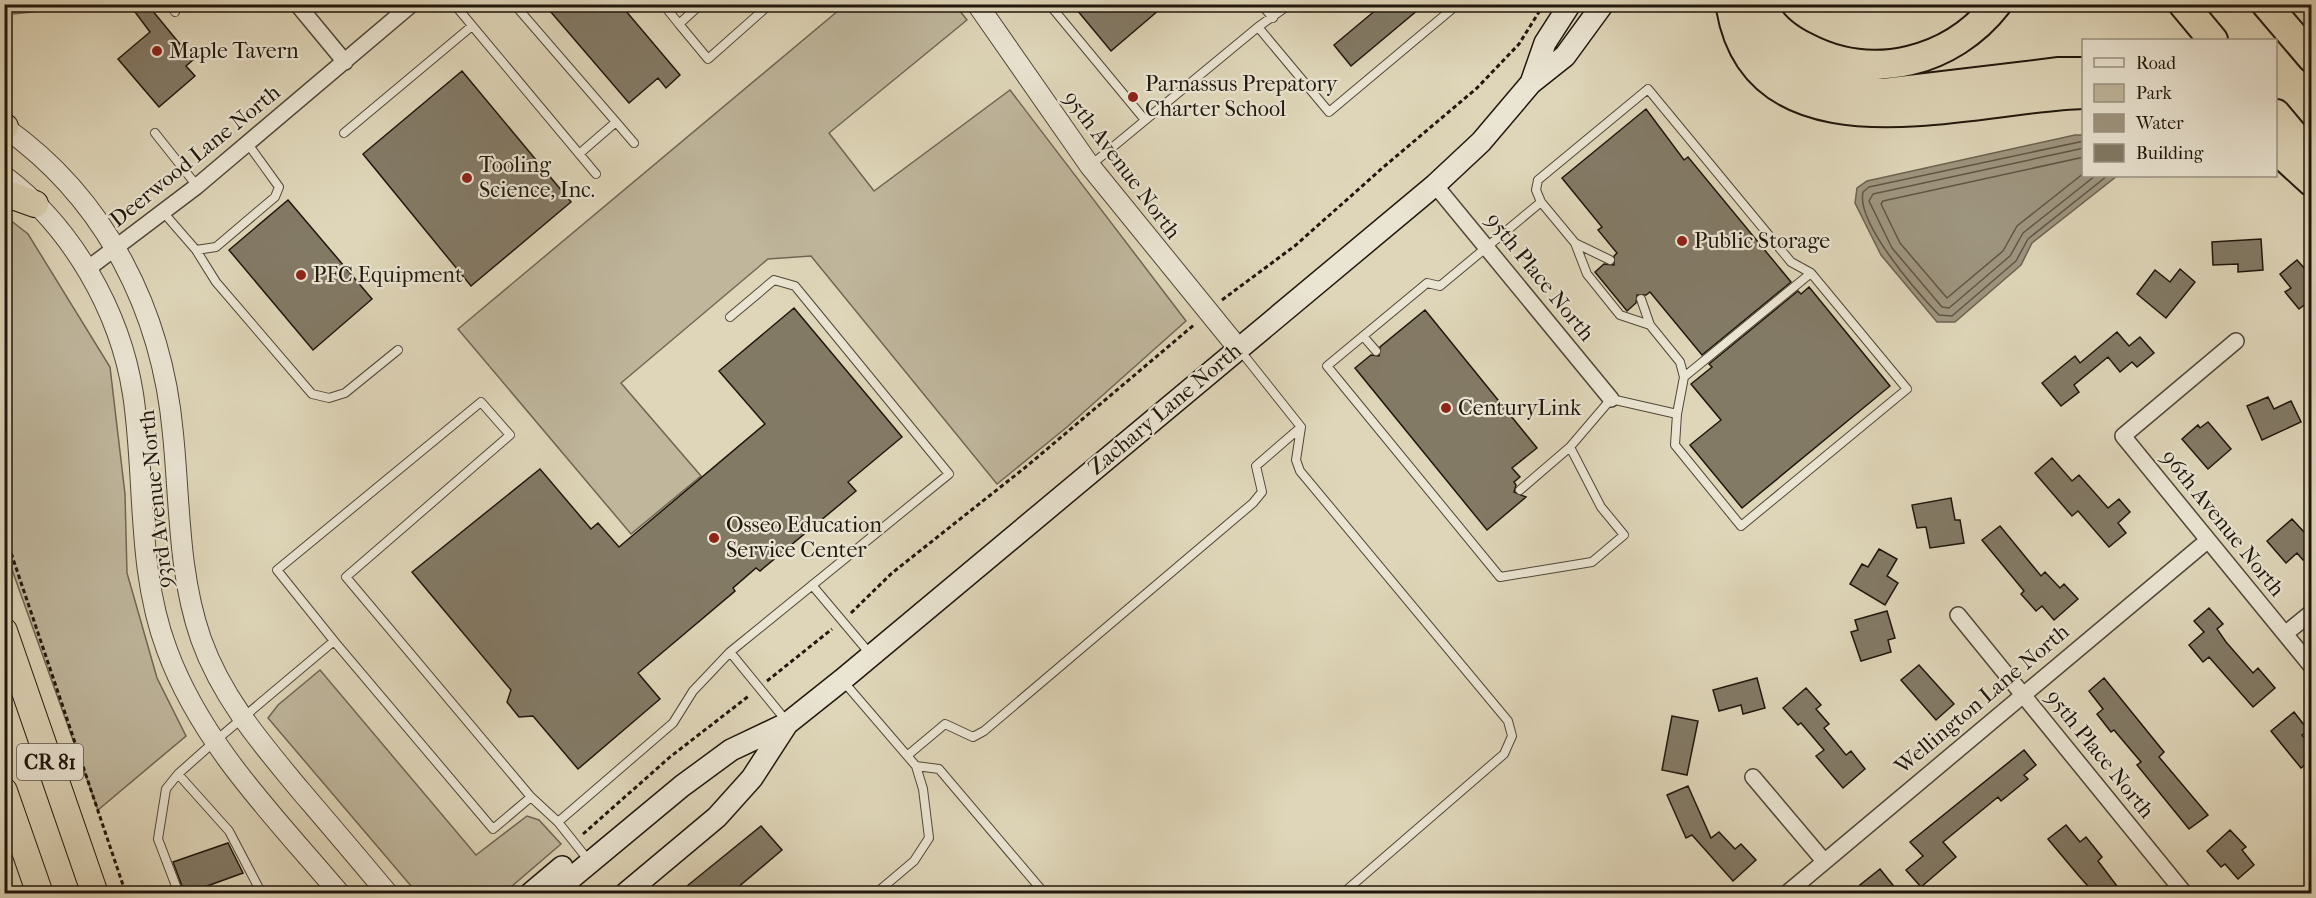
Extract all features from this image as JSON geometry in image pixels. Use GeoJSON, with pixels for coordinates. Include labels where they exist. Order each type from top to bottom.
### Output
{"type":"FeatureCollection","features":[{"type":"Feature","properties":{"kind":"highway"},"geometry":{"type":"LineString","coordinates":[[1761,4],[1765,13],[1780,30],[1806,48],[1841,62],[1880,65],[1914,60],[1946,48],[1978,27],[1997,4]]}},
{"type":"Feature","properties":{"kind":"highway"},"geometry":{"type":"LineString","coordinates":[[2183,4],[2212,39]]}},
{"type":"Feature","properties":{"kind":"highway"},"geometry":{"type":"LineString","coordinates":[[2266,4],[2312,58]]}},
{"type":"Feature","properties":{"kind":"highway"},"geometry":{"type":"LineString","coordinates":[[1730,6],[1763,44],[1784,61],[1818,80],[1864,92],[1884,93],[2059,72],[2082,72]]}},
{"type":"Feature","properties":{"kind":"highway"},"geometry":{"type":"LineString","coordinates":[[1730,6],[1738,36],[1747,55],[1759,69],[1791,92],[1824,105],[1860,113],[1894,114],[2052,95],[2082,94]]}},
{"type":"Feature","properties":{"kind":"highway"},"geometry":{"type":"LineString","coordinates":[[2277,115],[2312,157]]}},
{"type":"Feature","properties":{"kind":"highway"},"geometry":{"type":"LineString","coordinates":[[2277,150],[2312,182]]}},
{"type":"Feature","properties":{"kind":"highway"},"geometry":{"type":"LineString","coordinates":[[4,193],[35,204]]}},
{"type":"Feature","properties":{"kind":"highway","name":"CR 81"},"geometry":{"type":"LineString","coordinates":[[4,630],[95,894]]}},
{"type":"Feature","properties":{"kind":"highway","name":"CR 81"},"geometry":{"type":"LineString","coordinates":[[4,791],[40,894]]}},
{"type":"Feature","properties":{"kind":"main road","name":"Zachary Lane North"},"geometry":{"type":"LineString","coordinates":[[1531,83],[1545,43],[1570,4]]}},
{"type":"Feature","properties":{"kind":"main road","name":"Zachary Lane North"},"geometry":{"type":"LineString","coordinates":[[584,850],[599,836],[634,825],[731,750],[788,723],[842,680],[1434,185],[1481,142],[1531,83],[1565,56],[1603,4]]}},
{"type":"Feature","properties":{"kind":"main road","name":"Zachary Lane North"},"geometry":{"type":"LineString","coordinates":[[625,894],[717,817],[752,778],[788,723]]}},
{"type":"Feature","properties":{"kind":"main road"},"geometry":{"type":"LineString","coordinates":[[530,894],[584,850]]}},
{"type":"Feature","properties":{"kind":"main road"},"geometry":{"type":"LineString","coordinates":[[552,894],[584,850]]}},
{"type":"Feature","properties":{"kind":"street"},"geometry":{"type":"LineString","coordinates":[[297,4],[345,62]]}},
{"type":"Feature","properties":{"kind":"street","name":"Deerwood Lane North"},"geometry":{"type":"LineString","coordinates":[[86,270],[197,186],[412,4]]}},
{"type":"Feature","properties":{"kind":"street","name":"95th Avenue North"},"geometry":{"type":"LineString","coordinates":[[976,4],[1090,166],[1238,348]]}},
{"type":"Feature","properties":{"kind":"street","name":"93rd Avenue North"},"geometry":{"type":"LineString","coordinates":[[5,127],[31,146],[64,179],[117,248],[137,286],[155,333],[168,385],[186,585],[210,662],[242,719],[388,894]]}},
{"type":"Feature","properties":{"kind":"street","name":"93rd Avenue North"},"geometry":{"type":"LineString","coordinates":[[4,176],[61,231],[108,311],[124,357],[133,395],[145,560],[156,617],[178,678],[192,708],[214,742],[340,894]]}},
{"type":"Feature","properties":{"kind":"street","name":"95th Place North"},"geometry":{"type":"LineString","coordinates":[[1434,185],[1611,399]]}},
{"type":"Feature","properties":{"kind":"street","name":"96th Avenue North"},"geometry":{"type":"LineString","coordinates":[[2236,341],[2122,436],[2312,667]]}},
{"type":"Feature","properties":{"kind":"street","name":"Wellington Lane North"},"geometry":{"type":"LineString","coordinates":[[1786,894],[2207,541]]}},
{"type":"Feature","properties":{"kind":"street"},"geometry":{"type":"LineString","coordinates":[[2285,634],[2312,612]]}},
{"type":"Feature","properties":{"kind":"street","name":"95th Place North"},"geometry":{"type":"LineString","coordinates":[[1958,615],[2185,894]]}},
{"type":"Feature","properties":{"kind":"street"},"geometry":{"type":"LineString","coordinates":[[1753,777],[1824,861]]}},
{"type":"Feature","properties":{"kind":"lane"},"geometry":{"type":"LineString","coordinates":[[454,4],[596,174]]}},
{"type":"Feature","properties":{"kind":"lane"},"geometry":{"type":"LineString","coordinates":[[514,4],[634,143]]}},
{"type":"Feature","properties":{"kind":"lane"},"geometry":{"type":"LineString","coordinates":[[663,4],[708,59],[770,4]]}},
{"type":"Feature","properties":{"kind":"lane"},"geometry":{"type":"LineString","coordinates":[[679,24],[701,4]]}},
{"type":"Feature","properties":{"kind":"lane"},"geometry":{"type":"LineString","coordinates":[[1048,4],[1146,120]]}},
{"type":"Feature","properties":{"kind":"lane"},"geometry":{"type":"LineString","coordinates":[[1262,4],[1273,18]]}},
{"type":"Feature","properties":{"kind":"lane"},"geometry":{"type":"LineString","coordinates":[[1090,166],[1258,27],[1290,4]]}},
{"type":"Feature","properties":{"kind":"lane"},"geometry":{"type":"LineString","coordinates":[[1258,27],[1329,111],[1458,4]]}},
{"type":"Feature","properties":{"kind":"lane"},"geometry":{"type":"LineString","coordinates":[[344,133],[472,26]]}},
{"type":"Feature","properties":{"kind":"lane"},"geometry":{"type":"LineString","coordinates":[[1641,299],[1650,325],[1680,362],[1684,377],[1677,414],[1675,445],[1741,526],[1907,389],[1811,273],[1791,262],[1648,89],[1538,180],[1536,190],[1541,202],[1575,243],[1587,274],[1620,315],[1650,325]]}},
{"type":"Feature","properties":{"kind":"lane"},"geometry":{"type":"LineString","coordinates":[[579,154],[616,122]]}},
{"type":"Feature","properties":{"kind":"lane"},"geometry":{"type":"LineString","coordinates":[[155,133],[197,186]]}},
{"type":"Feature","properties":{"kind":"lane"},"geometry":{"type":"LineString","coordinates":[[196,250],[216,247],[275,197],[279,187],[275,179],[248,144]]}},
{"type":"Feature","properties":{"kind":"lane"},"geometry":{"type":"LineString","coordinates":[[1541,202],[1440,286],[1427,283],[1327,366],[1500,577],[1592,562],[1624,535],[1601,507],[1570,447]]}},
{"type":"Feature","properties":{"kind":"lane"},"geometry":{"type":"LineString","coordinates":[[164,212],[196,250],[216,282],[312,394],[329,398],[345,393],[398,350]]}},
{"type":"Feature","properties":{"kind":"lane"},"geometry":{"type":"LineString","coordinates":[[1575,243],[1610,260]]}},
{"type":"Feature","properties":{"kind":"lane"},"geometry":{"type":"LineString","coordinates":[[1684,377],[1811,273]]}},
{"type":"Feature","properties":{"kind":"lane"},"geometry":{"type":"LineString","coordinates":[[558,822],[673,723],[693,691],[730,652],[949,474],[795,286],[774,280],[730,317]]}},
{"type":"Feature","properties":{"kind":"lane"},"geometry":{"type":"LineString","coordinates":[[1363,336],[1376,351]]}},
{"type":"Feature","properties":{"kind":"lane"},"geometry":{"type":"LineString","coordinates":[[1238,348],[1301,427],[1296,460],[1300,471],[1508,721],[1512,736],[1504,754],[1342,894]]}},
{"type":"Feature","properties":{"kind":"lane"},"geometry":{"type":"LineString","coordinates":[[1520,490],[1570,447],[1611,399],[1677,414]]}},
{"type":"Feature","properties":{"kind":"lane"},"geometry":{"type":"LineString","coordinates":[[531,797],[493,829],[277,570],[482,402],[510,435],[346,577],[531,797],[584,850]]}},
{"type":"Feature","properties":{"kind":"lane"},"geometry":{"type":"LineString","coordinates":[[908,756],[945,724],[974,737],[984,731],[1253,503],[1262,492],[1256,466],[1301,427]]}},
{"type":"Feature","properties":{"kind":"lane"},"geometry":{"type":"LineString","coordinates":[[812,585],[871,655]]}},
{"type":"Feature","properties":{"kind":"lane"},"geometry":{"type":"LineString","coordinates":[[178,894],[158,839],[166,789],[178,774],[214,742],[334,641]]}},
{"type":"Feature","properties":{"kind":"lane"},"geometry":{"type":"LineString","coordinates":[[730,652],[788,723]]}},
{"type":"Feature","properties":{"kind":"lane"},"geometry":{"type":"LineString","coordinates":[[842,680],[916,766],[923,789],[929,838],[914,861],[875,894]]}},
{"type":"Feature","properties":{"kind":"lane"},"geometry":{"type":"LineString","coordinates":[[916,766],[939,769],[1045,894]]}},
{"type":"Feature","properties":{"kind":"lane"},"geometry":{"type":"LineString","coordinates":[[178,774],[229,831],[262,894]]}},
{"type":"Feature","properties":{"kind":"path"},"geometry":{"type":"LineString","coordinates":[[1219,302],[1296,245],[1477,88],[1519,44],[1543,6],[1536,4]]}},
{"type":"Feature","properties":{"kind":"path"},"geometry":{"type":"LineString","coordinates":[[853,611],[892,573],[1027,466],[1197,323]]}},
{"type":"Feature","properties":{"kind":"path"},"geometry":{"type":"LineString","coordinates":[[4,532],[126,894]]}},
{"type":"Feature","properties":{"kind":"path"},"geometry":{"type":"LineString","coordinates":[[771,678],[833,629]]}},
{"type":"Feature","properties":{"kind":"path"},"geometry":{"type":"LineString","coordinates":[[584,850],[670,757],[746,698]]}},
{"type":"Feature","properties":{"kind":"path"},"geometry":{"type":"LineString","coordinates":[[4,889],[6,894]]}},
{"type":"Feature","properties":{"kind":"green space"},"geometry":{"type":"Polygon","coordinates":[[[13,5],[67,5],[67,8],[14,14],[13,5]]]}},
{"type":"Feature","properties":{"kind":"green space"},"geometry":{"type":"Polygon","coordinates":[[[845,5],[955,5],[967,20],[829,133],[874,191],[1010,90],[1186,321],[1067,427],[997,484],[811,256],[768,259],[621,383],[701,476],[631,534],[458,329],[845,5]]]}},
{"type":"Feature","properties":{"kind":"green space"},"geometry":{"type":"Polygon","coordinates":[[[5,216],[28,234],[110,367],[125,494],[127,573],[157,678],[186,736],[98,810],[5,550],[5,216]]]}},
{"type":"Feature","properties":{"kind":"green space"},"geometry":{"type":"Polygon","coordinates":[[[320,670],[476,855],[527,816],[539,820],[561,844],[504,893],[417,893],[268,718],[278,705],[320,670]]]}},
{"type":"Feature","properties":{"kind":"water"},"geometry":{"type":"Polygon","coordinates":[[[2075,135],[2082,135],[2082,177],[2116,177],[2032,243],[2021,265],[1955,322],[1937,322],[1881,255],[1855,203],[1857,188],[1867,181],[2075,135]]]}},
{"type":"Feature","properties":{"kind":"building","name":"Maple Tavern"},"geometry":{"type":"Polygon","coordinates":[[[129,4],[147,4],[193,60],[186,66],[195,76],[159,107],[118,59],[150,32],[129,4]]]}},
{"type":"Feature","properties":{"kind":"building"},"geometry":{"type":"Polygon","coordinates":[[[544,4],[620,4],[680,75],[666,88],[658,78],[629,103],[544,4]]]}},
{"type":"Feature","properties":{"kind":"building","name":"Parnassus Prepatory Charter School"},"geometry":{"type":"Polygon","coordinates":[[[1072,4],[1166,4],[1111,51],[1072,4]]]}},
{"type":"Feature","properties":{"kind":"building"},"geometry":{"type":"Polygon","coordinates":[[[1383,4],[1425,4],[1351,66],[1334,45],[1383,4]]]}},
{"type":"Feature","properties":{"kind":"building","name":"Tooling Science, Inc."},"geometry":{"type":"Polygon","coordinates":[[[462,71],[571,202],[471,286],[363,154],[462,71]]]}},
{"type":"Feature","properties":{"kind":"building","name":"Public Storage"},"geometry":{"type":"Polygon","coordinates":[[[1646,109],[1684,160],[1688,157],[1791,282],[1702,355],[1650,292],[1646,295],[1637,295],[1636,303],[1627,311],[1595,272],[1604,264],[1614,265],[1614,256],[1617,253],[1598,230],[1602,227],[1562,178],[1646,109]]]}},
{"type":"Feature","properties":{"kind":"building","name":"PFC Equipment"},"geometry":{"type":"Polygon","coordinates":[[[288,200],[372,299],[313,350],[229,250],[288,200]]]}},
{"type":"Feature","properties":{"kind":"building"},"geometry":{"type":"Polygon","coordinates":[[[2261,239],[2263,270],[2238,272],[2238,264],[2213,265],[2212,242],[2261,239]]]}},
{"type":"Feature","properties":{"kind":"building"},"geometry":{"type":"Polygon","coordinates":[[[2297,260],[2312,277],[2312,299],[2299,309],[2285,292],[2291,288],[2280,274],[2297,260]]]}},
{"type":"Feature","properties":{"kind":"building"},"geometry":{"type":"Polygon","coordinates":[[[2180,269],[2195,282],[2166,318],[2137,294],[2155,270],[2170,282],[2180,269]]]}},
{"type":"Feature","properties":{"kind":"building","name":"Public Storage"},"geometry":{"type":"Polygon","coordinates":[[[1809,287],[1890,386],[1742,508],[1690,445],[1721,420],[1691,384],[1712,367],[1709,364],[1798,291],[1801,294],[1809,287]]]}},
{"type":"Feature","properties":{"kind":"building","name":"Osseo Education Service Center"},"geometry":{"type":"Polygon","coordinates":[[[794,308],[902,437],[848,482],[856,491],[760,571],[756,568],[733,588],[735,591],[638,673],[660,699],[578,769],[533,716],[519,717],[507,702],[511,690],[412,572],[540,469],[591,529],[598,523],[619,547],[765,424],[719,371],[794,308]]]}},
{"type":"Feature","properties":{"kind":"building","name":"CenturyLink"},"geometry":{"type":"Polygon","coordinates":[[[1425,310],[1537,448],[1512,468],[1520,477],[1514,482],[1516,485],[1514,492],[1526,497],[1487,530],[1355,368],[1371,355],[1379,356],[1380,347],[1425,310]]]}},
{"type":"Feature","properties":{"kind":"building"},"geometry":{"type":"Polygon","coordinates":[[[2117,332],[2129,346],[2140,337],[2154,353],[2137,367],[2132,362],[2120,372],[2108,357],[2074,385],[2079,392],[2061,406],[2042,383],[2075,356],[2080,363],[2117,332]]]}},
{"type":"Feature","properties":{"kind":"building"},"geometry":{"type":"Polygon","coordinates":[[[2268,397],[2274,409],[2291,401],[2301,422],[2262,440],[2247,406],[2268,397]]]}},
{"type":"Feature","properties":{"kind":"building"},"geometry":{"type":"Polygon","coordinates":[[[2208,422],[2231,449],[2208,469],[2182,439],[2198,425],[2200,428],[2208,422]]]}},
{"type":"Feature","properties":{"kind":"building"},"geometry":{"type":"Polygon","coordinates":[[[2052,458],[2072,481],[2079,475],[2108,508],[2119,499],[2130,512],[2118,523],[2126,533],[2109,547],[2078,511],[2072,516],[2035,473],[2052,458]]]}},
{"type":"Feature","properties":{"kind":"building"},"geometry":{"type":"Polygon","coordinates":[[[1951,498],[1955,520],[1960,520],[1964,543],[1930,548],[1926,527],[1917,528],[1912,505],[1951,498]]]}},
{"type":"Feature","properties":{"kind":"building"},"geometry":{"type":"Polygon","coordinates":[[[2292,519],[2304,532],[2312,526],[2312,552],[2303,560],[2297,553],[2286,563],[2267,541],[2292,519]]]}},
{"type":"Feature","properties":{"kind":"building"},"geometry":{"type":"Polygon","coordinates":[[[2000,526],[2041,576],[2045,572],[2060,588],[2064,584],[2078,599],[2054,620],[2042,606],[2036,611],[2021,594],[2024,591],[1982,540],[2000,526]]]}},
{"type":"Feature","properties":{"kind":"building"},"geometry":{"type":"Polygon","coordinates":[[[1879,549],[1897,559],[1887,576],[1898,583],[1885,605],[1850,584],[1862,564],[1868,567],[1879,549]]]}},
{"type":"Feature","properties":{"kind":"building"},"geometry":{"type":"Polygon","coordinates":[[[2209,608],[2223,624],[2217,629],[2226,642],[2253,673],[2258,668],[2275,688],[2253,707],[2209,657],[2203,662],[2189,645],[2204,632],[2194,621],[2209,608]]]}},
{"type":"Feature","properties":{"kind":"building"},"geometry":{"type":"Polygon","coordinates":[[[1887,611],[1895,638],[1888,640],[1891,652],[1861,661],[1851,632],[1858,630],[1855,620],[1887,611]]]}},
{"type":"Feature","properties":{"kind":"building"},"geometry":{"type":"Polygon","coordinates":[[[1919,665],[1954,704],[1936,720],[1901,680],[1919,665]]]}},
{"type":"Feature","properties":{"kind":"building"},"geometry":{"type":"Polygon","coordinates":[[[1757,678],[1765,708],[1743,714],[1741,705],[1719,711],[1713,690],[1757,678]]]}},
{"type":"Feature","properties":{"kind":"building"},"geometry":{"type":"Polygon","coordinates":[[[2104,678],[2164,752],[2159,757],[2208,815],[2189,829],[2137,765],[2141,762],[2114,730],[2111,732],[2097,714],[2103,709],[2089,691],[2104,678]]]}},
{"type":"Feature","properties":{"kind":"building"},"geometry":{"type":"Polygon","coordinates":[[[1806,688],[1821,705],[1816,709],[1829,724],[1824,728],[1846,755],[1851,751],[1865,769],[1843,788],[1816,756],[1824,750],[1801,723],[1798,725],[1783,708],[1806,688]]]}},
{"type":"Feature","properties":{"kind":"building"},"geometry":{"type":"Polygon","coordinates":[[[2294,712],[2308,730],[2302,735],[2312,747],[2312,760],[2301,768],[2271,731],[2294,712]]]}},
{"type":"Feature","properties":{"kind":"building"},"geometry":{"type":"Polygon","coordinates":[[[1672,716],[1698,721],[1687,775],[1662,770],[1672,716]]]}},
{"type":"Feature","properties":{"kind":"building"},"geometry":{"type":"Polygon","coordinates":[[[2024,750],[2036,765],[2024,775],[2028,779],[2001,801],[1998,797],[1943,842],[1956,857],[1921,887],[1906,870],[1923,856],[1910,842],[2024,750]]]}},
{"type":"Feature","properties":{"kind":"building"},"geometry":{"type":"Polygon","coordinates":[[[1688,786],[1711,838],[1719,832],[1735,849],[1741,844],[1756,860],[1733,881],[1692,835],[1686,838],[1667,795],[1688,786]]]}},
{"type":"Feature","properties":{"kind":"building"},"geometry":{"type":"Polygon","coordinates":[[[2066,825],[2080,842],[2086,837],[2102,857],[2098,861],[2123,894],[2095,894],[2048,839],[2066,825]]]}},
{"type":"Feature","properties":{"kind":"building"},"geometry":{"type":"Polygon","coordinates":[[[761,826],[782,850],[730,894],[694,894],[687,886],[761,826]]]}},
{"type":"Feature","properties":{"kind":"building"},"geometry":{"type":"Polygon","coordinates":[[[2230,830],[2246,847],[2242,850],[2254,865],[2238,879],[2225,864],[2221,867],[2207,851],[2230,830]]]}},
{"type":"Feature","properties":{"kind":"building"},"geometry":{"type":"Polygon","coordinates":[[[228,843],[243,873],[185,894],[173,862],[228,843]]]}},
{"type":"Feature","properties":{"kind":"building"},"geometry":{"type":"Polygon","coordinates":[[[1880,869],[1900,894],[1866,894],[1860,885],[1880,869]]]}},
{"type":"Feature","properties":{"kind":"place","name":"Maple Tavern"},"geometry":{"type":"Point","coordinates":[157,51]}},
{"type":"Feature","properties":{"kind":"place","name":"Parnassus Prepatory Charter School"},"geometry":{"type":"Point","coordinates":[1133,97]}},
{"type":"Feature","properties":{"kind":"place","name":"Tooling Science, Inc."},"geometry":{"type":"Point","coordinates":[467,178]}},
{"type":"Feature","properties":{"kind":"place","name":"Public Storage"},"geometry":{"type":"Point","coordinates":[1682,241]}},
{"type":"Feature","properties":{"kind":"place","name":"PFC Equipment"},"geometry":{"type":"Point","coordinates":[301,275]}},
{"type":"Feature","properties":{"kind":"place","name":"CenturyLink"},"geometry":{"type":"Point","coordinates":[1446,408]}},
{"type":"Feature","properties":{"kind":"place","name":"Osseo Education Service Center"},"geometry":{"type":"Point","coordinates":[714,538]}}]}
